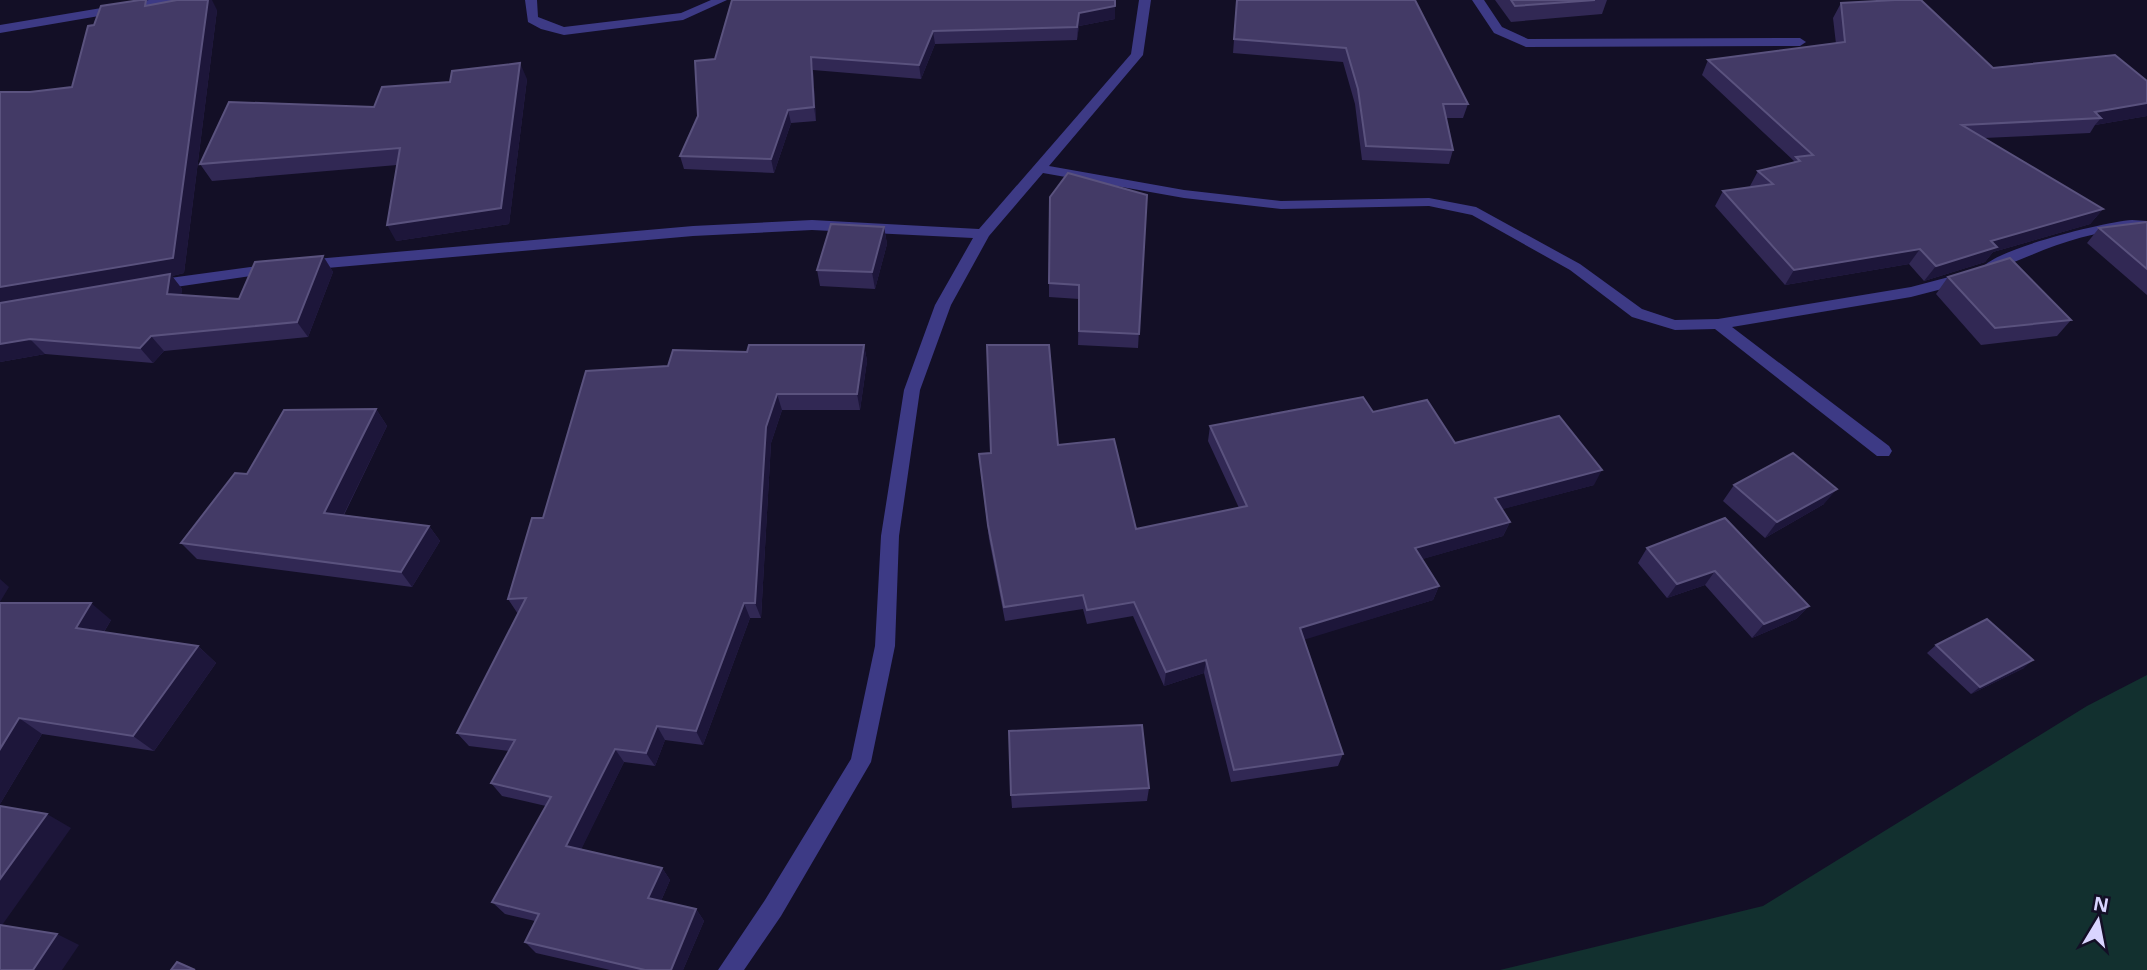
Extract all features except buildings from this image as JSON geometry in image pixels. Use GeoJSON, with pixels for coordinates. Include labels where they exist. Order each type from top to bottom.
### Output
{"type":"FeatureCollection","features":[{"type":"Feature","properties":{"kind":"street"},"geometry":{"type":"LineString","coordinates":[[0,29],[169,0]]}},
{"type":"Feature","properties":{"kind":"street"},"geometry":{"type":"LineString","coordinates":[[531,0],[532,19],[564,31],[682,16],[721,0]]}},
{"type":"Feature","properties":{"kind":"street"},"geometry":{"type":"LineString","coordinates":[[730,970],[774,908],[861,762],[885,646],[890,536],[912,390],[943,305],[983,234],[1137,55],[1145,0]]}},
{"type":"Feature","properties":{"kind":"street"},"geometry":{"type":"LineString","coordinates":[[1478,0],[1498,30],[1526,43],[1800,42]]}},
{"type":"Feature","properties":{"kind":"street"},"geometry":{"type":"LineString","coordinates":[[1039,168],[1184,194],[1281,205],[1429,202],[1476,211],[1575,267],[1650,319],[1675,326],[1718,324],[1950,284],[2088,232],[2133,222],[2147,226]]}},
{"type":"Feature","properties":{"kind":"street"},"geometry":{"type":"LineString","coordinates":[[135,288],[314,264],[693,231],[812,225],[983,234]]}},
{"type":"Feature","properties":{"kind":"street"},"geometry":{"type":"LineString","coordinates":[[1718,324],[1883,451]]}},
{"type":"Feature","properties":{"kind":"green space"},"geometry":{"type":"Polygon","coordinates":[[[2147,675],[2147,970],[1500,970],[1763,906],[2087,706],[2147,675]]]}}]}
